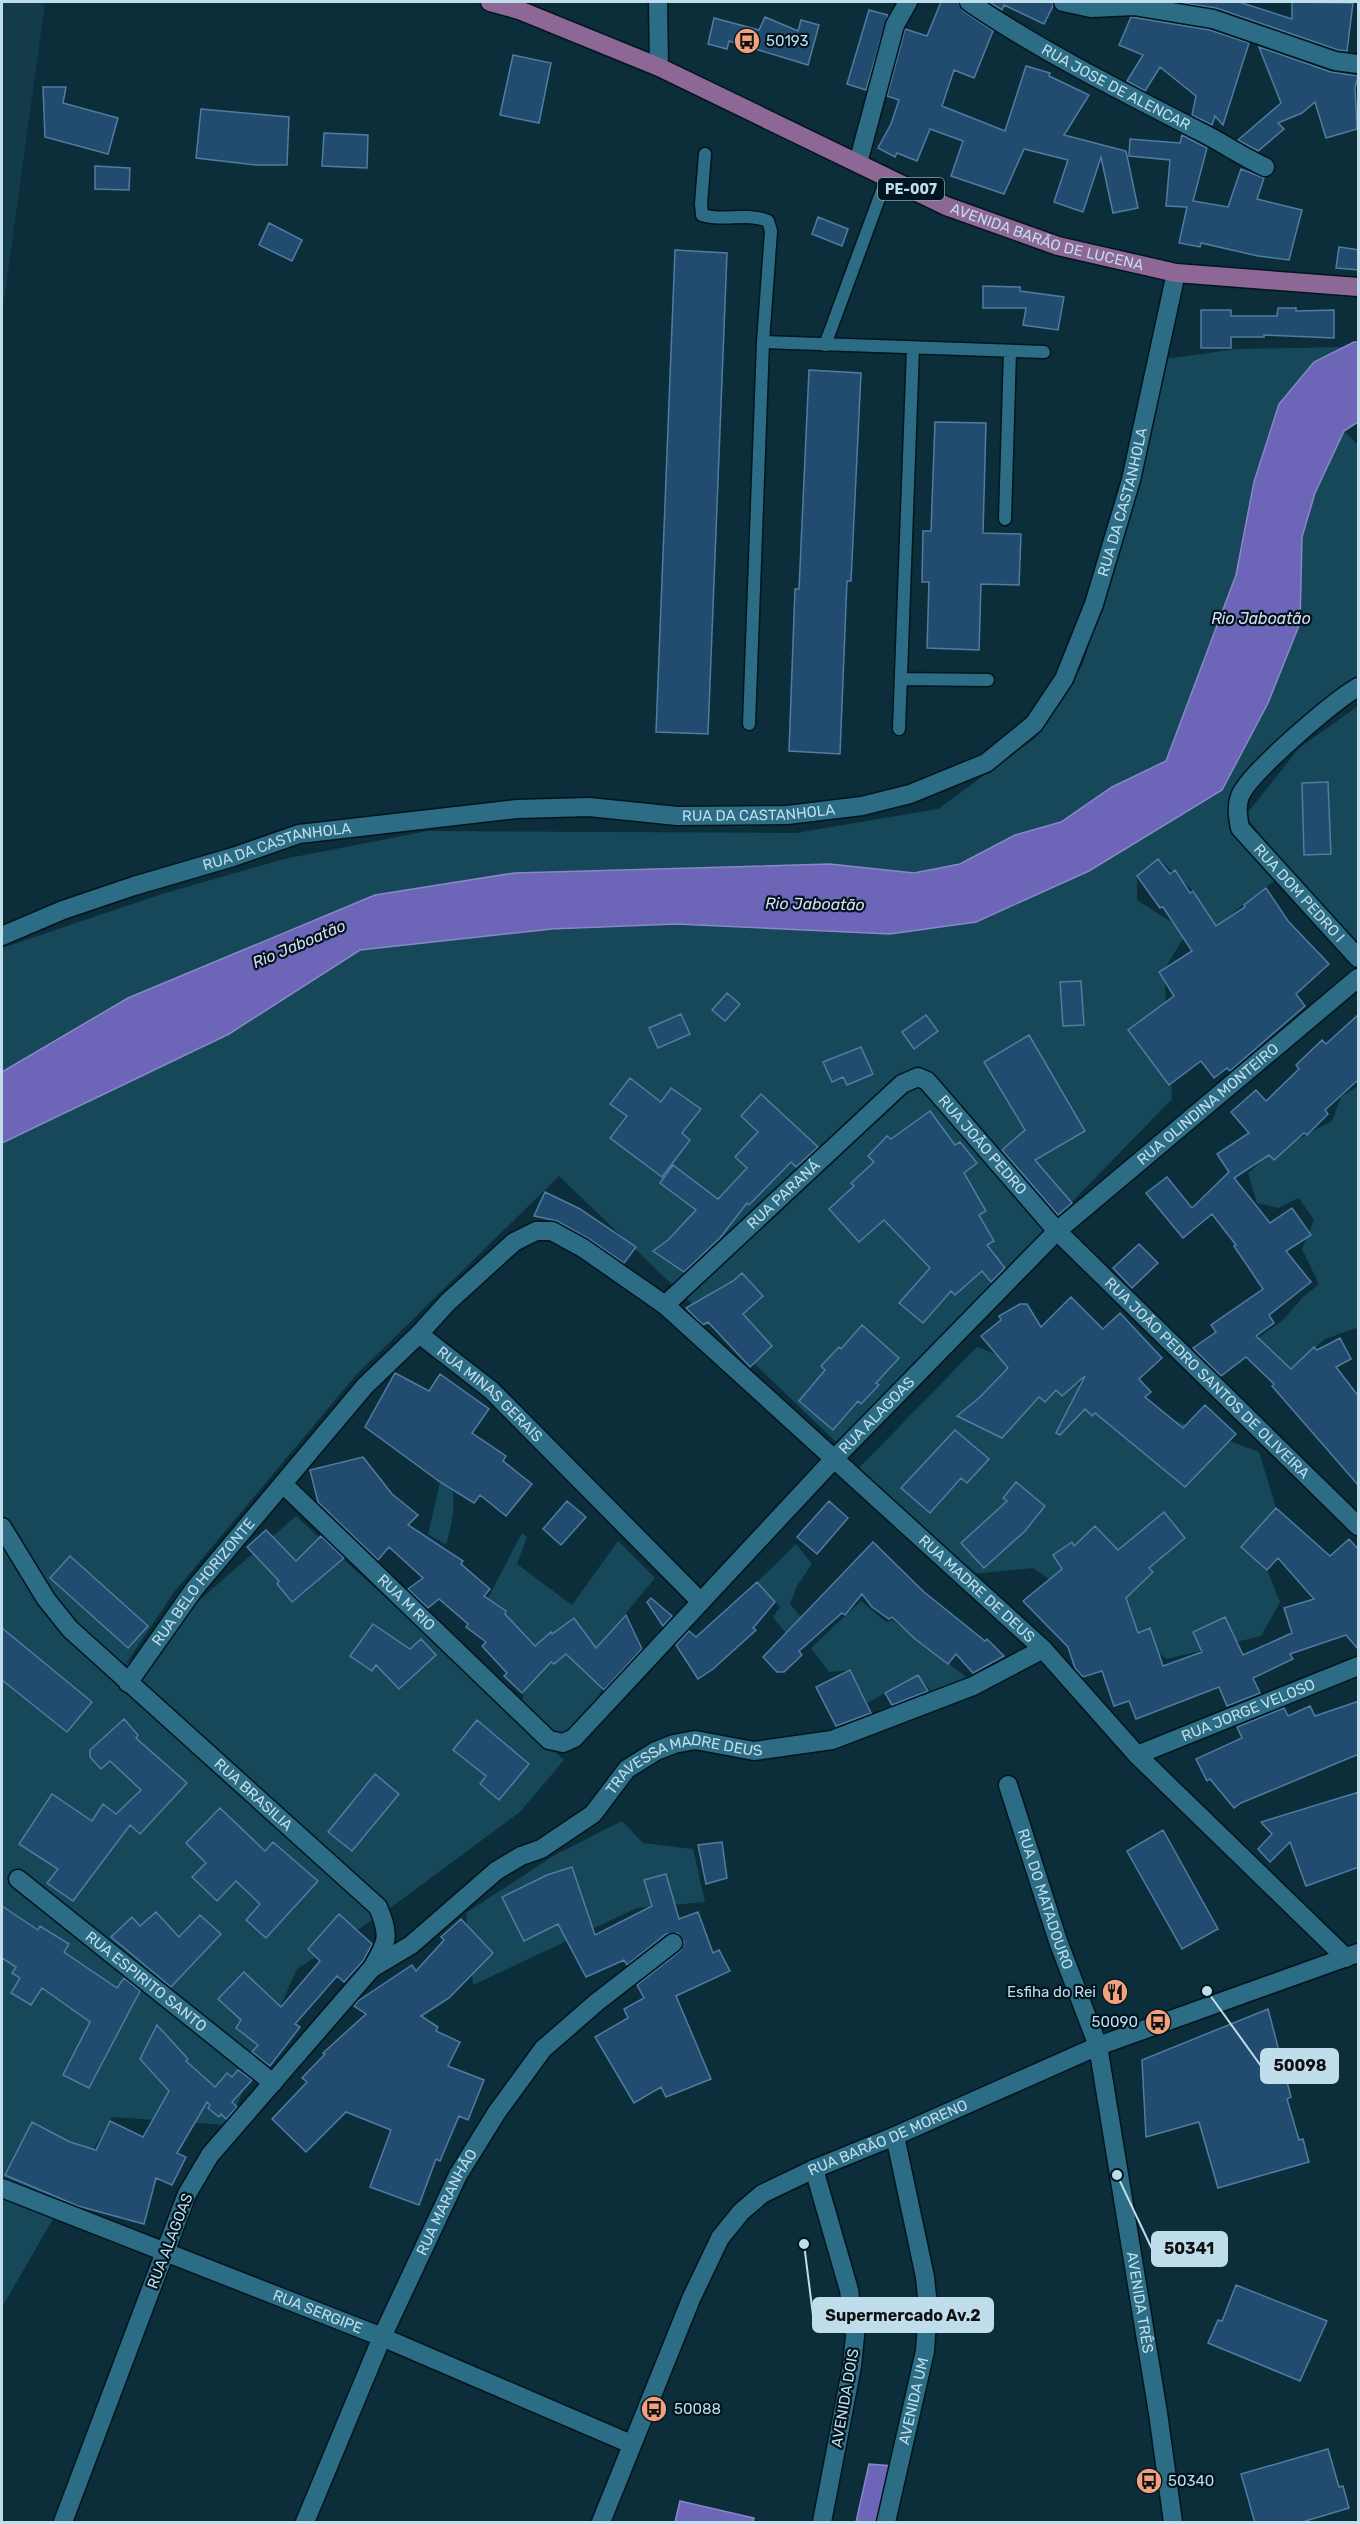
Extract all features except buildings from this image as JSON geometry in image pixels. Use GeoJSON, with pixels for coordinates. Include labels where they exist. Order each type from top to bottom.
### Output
{"type":"FeatureCollection","features":[{"type":"Feature","properties":{"kind":"main road","name":"AVENIDA BARÃO DE LUCENA"},"geometry":{"type":"LineString","coordinates":[[490,2],[529,14],[659,67],[946,206],[1058,246],[1176,273],[1359,287]]}},
{"type":"Feature","properties":{"kind":"street"},"geometry":{"type":"LineString","coordinates":[[658,2],[659,67]]}},
{"type":"Feature","properties":{"kind":"street"},"geometry":{"type":"LineString","coordinates":[[858,163],[895,26],[908,2]]}},
{"type":"Feature","properties":{"kind":"street","name":"RUA JOSE DE ALENCAR"},"geometry":{"type":"LineString","coordinates":[[969,2],[1002,24],[1134,99],[1198,130],[1265,167]]}},
{"type":"Feature","properties":{"kind":"street"},"geometry":{"type":"LineString","coordinates":[[1063,2],[1091,8],[1135,4],[1213,19],[1335,61],[1359,64]]}},
{"type":"Feature","properties":{"kind":"street","name":"RUA DA CASTANHOLA"},"geometry":{"type":"LineString","coordinates":[[2,936],[63,910],[299,834],[517,809],[589,807],[677,816],[788,815],[862,806],[900,796],[986,763],[1034,724],[1064,679],[1094,604],[1131,480],[1176,273]]}},
{"type":"Feature","properties":{"kind":"street","name":"RUA DOM PEDRO I"},"geometry":{"type":"LineString","coordinates":[[1359,687],[1315,720],[1266,764],[1241,794],[1237,808],[1240,828],[1359,958]]}},
{"type":"Feature","properties":{"kind":"street","name":"RUA OLINDINA MONTEIRO"},"geometry":{"type":"LineString","coordinates":[[1057,1231],[1359,978]]}},
{"type":"Feature","properties":{"kind":"street","name":"RUA JOÃO PEDRO"},"geometry":{"type":"LineString","coordinates":[[902,1084],[913,1077],[927,1081],[1057,1231]]}},
{"type":"Feature","properties":{"kind":"street","name":"RUA PARANÁ"},"geometry":{"type":"LineString","coordinates":[[665,1305],[902,1084]]}},
{"type":"Feature","properties":{"kind":"street","name":"RUA MADRE DE DEUS"},"geometry":{"type":"LineString","coordinates":[[419,1334],[448,1302],[514,1242],[526,1234],[536,1231],[552,1231],[583,1248],[665,1305],[1043,1649],[1137,1755],[1352,1956]]}},
{"type":"Feature","properties":{"kind":"street","name":"RUA ALAGOAS"},"geometry":{"type":"LineString","coordinates":[[530,1722],[549,1740],[556,1743],[563,1743],[574,1738],[834,1459],[1057,1231]]}},
{"type":"Feature","properties":{"kind":"street","name":"RUA JOÃO PEDRO SANTOS DE OLIVEIRA"},"geometry":{"type":"LineString","coordinates":[[1057,1231],[1359,1526]]}},
{"type":"Feature","properties":{"kind":"street"},"geometry":{"type":"LineString","coordinates":[[283,1484],[365,1386],[419,1334]]}},
{"type":"Feature","properties":{"kind":"street","name":"RUA MINAS GERAIS"},"geometry":{"type":"LineString","coordinates":[[419,1334],[491,1390],[701,1602]]}},
{"type":"Feature","properties":{"kind":"street","name":"RUA BELO HORIZONTE"},"geometry":{"type":"LineString","coordinates":[[128,1683],[195,1588],[283,1484]]}},
{"type":"Feature","properties":{"kind":"street","name":"RUA M RIO"},"geometry":{"type":"LineString","coordinates":[[283,1484],[530,1722]]}},
{"type":"Feature","properties":{"kind":"street","name":"RUA BRASILIA"},"geometry":{"type":"LineString","coordinates":[[2,1527],[46,1599],[70,1629],[378,1907]]}},
{"type":"Feature","properties":{"kind":"street","name":"TRAVESSA MADRE DEUS"},"geometry":{"type":"LineString","coordinates":[[372,1968],[411,1945],[496,1871],[575,1828],[593,1814],[627,1769],[656,1750],[695,1740],[754,1750],[832,1740],[973,1686],[1043,1649]]}},
{"type":"Feature","properties":{"kind":"street","name":"RUA JORGE VELOSO"},"geometry":{"type":"LineString","coordinates":[[1137,1755],[1359,1666]]}},
{"type":"Feature","properties":{"kind":"street","name":"RUA DO MATADOURO"},"geometry":{"type":"LineString","coordinates":[[1008,1785],[1058,1941],[1098,2046]]}},
{"type":"Feature","properties":{"kind":"street","name":"RUA ESPIRITO SANTO"},"geometry":{"type":"LineString","coordinates":[[18,1879],[273,2083]]}},
{"type":"Feature","properties":{"kind":"street","name":"RUA ALAGOAS"},"geometry":{"type":"LineString","coordinates":[[63,2523],[187,2194],[210,2155],[372,1968],[388,1938],[378,1907]]}},
{"type":"Feature","properties":{"kind":"street","name":"RUA MARANHÃO"},"geometry":{"type":"LineString","coordinates":[[305,2523],[382,2337],[458,2175],[543,2049],[597,2002],[673,1943]]}},
{"type":"Feature","properties":{"kind":"street","name":"RUA BARÃO DE MORENO"},"geometry":{"type":"LineString","coordinates":[[601,2523],[691,2299],[720,2238],[741,2212],[762,2194],[814,2169],[895,2136],[1098,2046],[1352,1956]]}},
{"type":"Feature","properties":{"kind":"street","name":"AVENIDA TRÊS"},"geometry":{"type":"LineString","coordinates":[[1098,2046],[1158,2413],[1173,2523]]}},
{"type":"Feature","properties":{"kind":"street","name":"AVENIDA UM"},"geometry":{"type":"LineString","coordinates":[[886,2523],[925,2351],[928,2307],[926,2277],[895,2136]]}},
{"type":"Feature","properties":{"kind":"street","name":"AVENIDA DOIS"},"geometry":{"type":"LineString","coordinates":[[814,2169],[849,2290],[855,2336],[852,2366],[822,2523]]}},
{"type":"Feature","properties":{"kind":"street","name":"RUA SERGIPE"},"geometry":{"type":"LineString","coordinates":[[2,2188],[382,2337],[631,2444]]}},
{"type":"Feature","properties":{"kind":"lane"},"geometry":{"type":"LineString","coordinates":[[705,154],[702,215],[711,218],[759,217],[768,221],[771,231],[763,342],[749,724]]}},
{"type":"Feature","properties":{"kind":"lane"},"geometry":{"type":"LineString","coordinates":[[825,345],[887,177]]}},
{"type":"Feature","properties":{"kind":"lane"},"geometry":{"type":"LineString","coordinates":[[763,342],[1044,352]]}},
{"type":"Feature","properties":{"kind":"lane"},"geometry":{"type":"LineString","coordinates":[[899,729],[913,348]]}},
{"type":"Feature","properties":{"kind":"lane"},"geometry":{"type":"LineString","coordinates":[[1005,519],[1010,351]]}},
{"type":"Feature","properties":{"kind":"lane"},"geometry":{"type":"LineString","coordinates":[[901,679],[988,680]]}},
{"type":"Feature","properties":{"kind":"shaded area"},"geometry":{"type":"Polygon","coordinates":[[[2,2],[45,3],[2,315],[2,2]]]}},
{"type":"Feature","properties":{"kind":"shaded area"},"geometry":{"type":"Polygon","coordinates":[[[1346,347],[1314,362],[1279,404],[1254,482],[1236,575],[1166,761],[1112,787],[1061,822],[1015,835],[960,864],[914,873],[830,864],[514,873],[2,1072],[2,948],[162,894],[284,859],[428,831],[796,833],[938,809],[1035,738],[1082,666],[1117,556],[1165,359],[1237,349],[1346,347]]]}},
{"type":"Feature","properties":{"kind":"shaded area"},"geometry":{"type":"Polygon","coordinates":[[[1344,431],[1358,445],[1358,678],[1320,703],[1240,784],[1228,820],[1277,879],[1216,926],[1193,891],[1159,859],[1137,876],[1137,900],[1187,932],[1164,970],[1172,1099],[837,1443],[559,1176],[357,1374],[175,1591],[125,1665],[296,1516],[564,1760],[520,1812],[386,1911],[297,1969],[228,2125],[112,2117],[2,2307],[2,1143],[229,1034],[360,950],[535,931],[676,924],[890,934],[976,922],[1090,871],[1222,790],[1268,703],[1300,623],[1302,537],[1315,493],[1344,431]]]}},
{"type":"Feature","properties":{"kind":"shaded area"},"geometry":{"type":"Polygon","coordinates":[[[1358,706],[1358,951],[1245,816],[1299,748],[1358,706]]]}},
{"type":"Feature","properties":{"kind":"shaded area"},"geometry":{"type":"Polygon","coordinates":[[[1358,1086],[1358,1330],[1356,1328],[1325,1339],[1291,1368],[1258,1338],[1283,1320],[1303,1297],[1319,1284],[1302,1249],[1314,1220],[1299,1198],[1278,1208],[1257,1203],[1248,1173],[1267,1156],[1332,1121],[1341,1097],[1358,1086]]]}},
{"type":"Feature","properties":{"kind":"shaded area"},"geometry":{"type":"Polygon","coordinates":[[[977,1347],[1259,1452],[1276,1508],[1242,1547],[1267,1570],[1280,1602],[1261,1636],[1167,1659],[1033,1568],[972,1574],[858,1469],[977,1347]]]}},
{"type":"Feature","properties":{"kind":"shaded area"},"geometry":{"type":"Polygon","coordinates":[[[448,1470],[453,1490],[453,1508],[446,1545],[428,1534],[440,1482],[448,1470]]]}},
{"type":"Feature","properties":{"kind":"shaded area"},"geometry":{"type":"Polygon","coordinates":[[[522,1533],[527,1537],[517,1564],[572,1605],[618,1541],[655,1578],[606,1635],[600,1700],[568,1741],[554,1737],[522,1705],[530,1641],[488,1598],[522,1533]]]}},
{"type":"Feature","properties":{"kind":"shaded area"},"geometry":{"type":"Polygon","coordinates":[[[796,1544],[812,1564],[797,1586],[790,1604],[808,1625],[793,1642],[773,1617],[780,1607],[757,1582],[796,1544]]]}},
{"type":"Feature","properties":{"kind":"shaded area"},"geometry":{"type":"Polygon","coordinates":[[[861,1601],[886,1622],[892,1620],[969,1679],[934,1694],[918,1675],[867,1703],[850,1670],[829,1672],[811,1648],[861,1601]]]}},
{"type":"Feature","properties":{"kind":"shaded area"},"geometry":{"type":"Polygon","coordinates":[[[622,1821],[643,1843],[693,1849],[705,1902],[637,1908],[473,1985],[466,1913],[555,1855],[622,1821]]]}},
{"type":"Feature","properties":{"kind":"water","name":"Rio Jaboatão"},"geometry":{"type":"Polygon","coordinates":[[[1358,342],[1358,422],[1344,431],[1315,493],[1302,537],[1300,623],[1268,703],[1222,790],[1089,871],[976,922],[890,934],[676,924],[552,929],[360,950],[229,1034],[2,1143],[2,1072],[128,998],[375,895],[514,873],[830,864],[914,873],[960,864],[1015,835],[1061,822],[1112,787],[1166,761],[1236,575],[1254,482],[1279,404],[1314,362],[1358,342]]]}},
{"type":"Feature","properties":{"kind":"water"},"geometry":{"type":"Polygon","coordinates":[[[869,2464],[893,2466],[880,2522],[856,2522],[869,2464]]]}},
{"type":"Feature","properties":{"kind":"water"},"geometry":{"type":"Polygon","coordinates":[[[680,2501],[754,2518],[753,2522],[675,2522],[680,2501]]]}},
{"type":"Feature","properties":{"kind":"place","name":"50193"},"geometry":{"type":"Point","coordinates":[747,41]}},
{"type":"Feature","properties":{"kind":"place","name":"50098"},"geometry":{"type":"Point","coordinates":[1207,1991]}},
{"type":"Feature","properties":{"kind":"place","name":"Esfiha do Rei"},"geometry":{"type":"Point","coordinates":[1115,1992]}},
{"type":"Feature","properties":{"kind":"place","name":"50090"},"geometry":{"type":"Point","coordinates":[1158,2022]}},
{"type":"Feature","properties":{"kind":"place","name":"50341"},"geometry":{"type":"Point","coordinates":[1117,2175]}},
{"type":"Feature","properties":{"kind":"place","name":"Supermercado Av.2"},"geometry":{"type":"Point","coordinates":[804,2244]}},
{"type":"Feature","properties":{"kind":"place","name":"50088"},"geometry":{"type":"Point","coordinates":[654,2409]}},
{"type":"Feature","properties":{"kind":"place","name":"50340"},"geometry":{"type":"Point","coordinates":[1149,2481]}}]}
